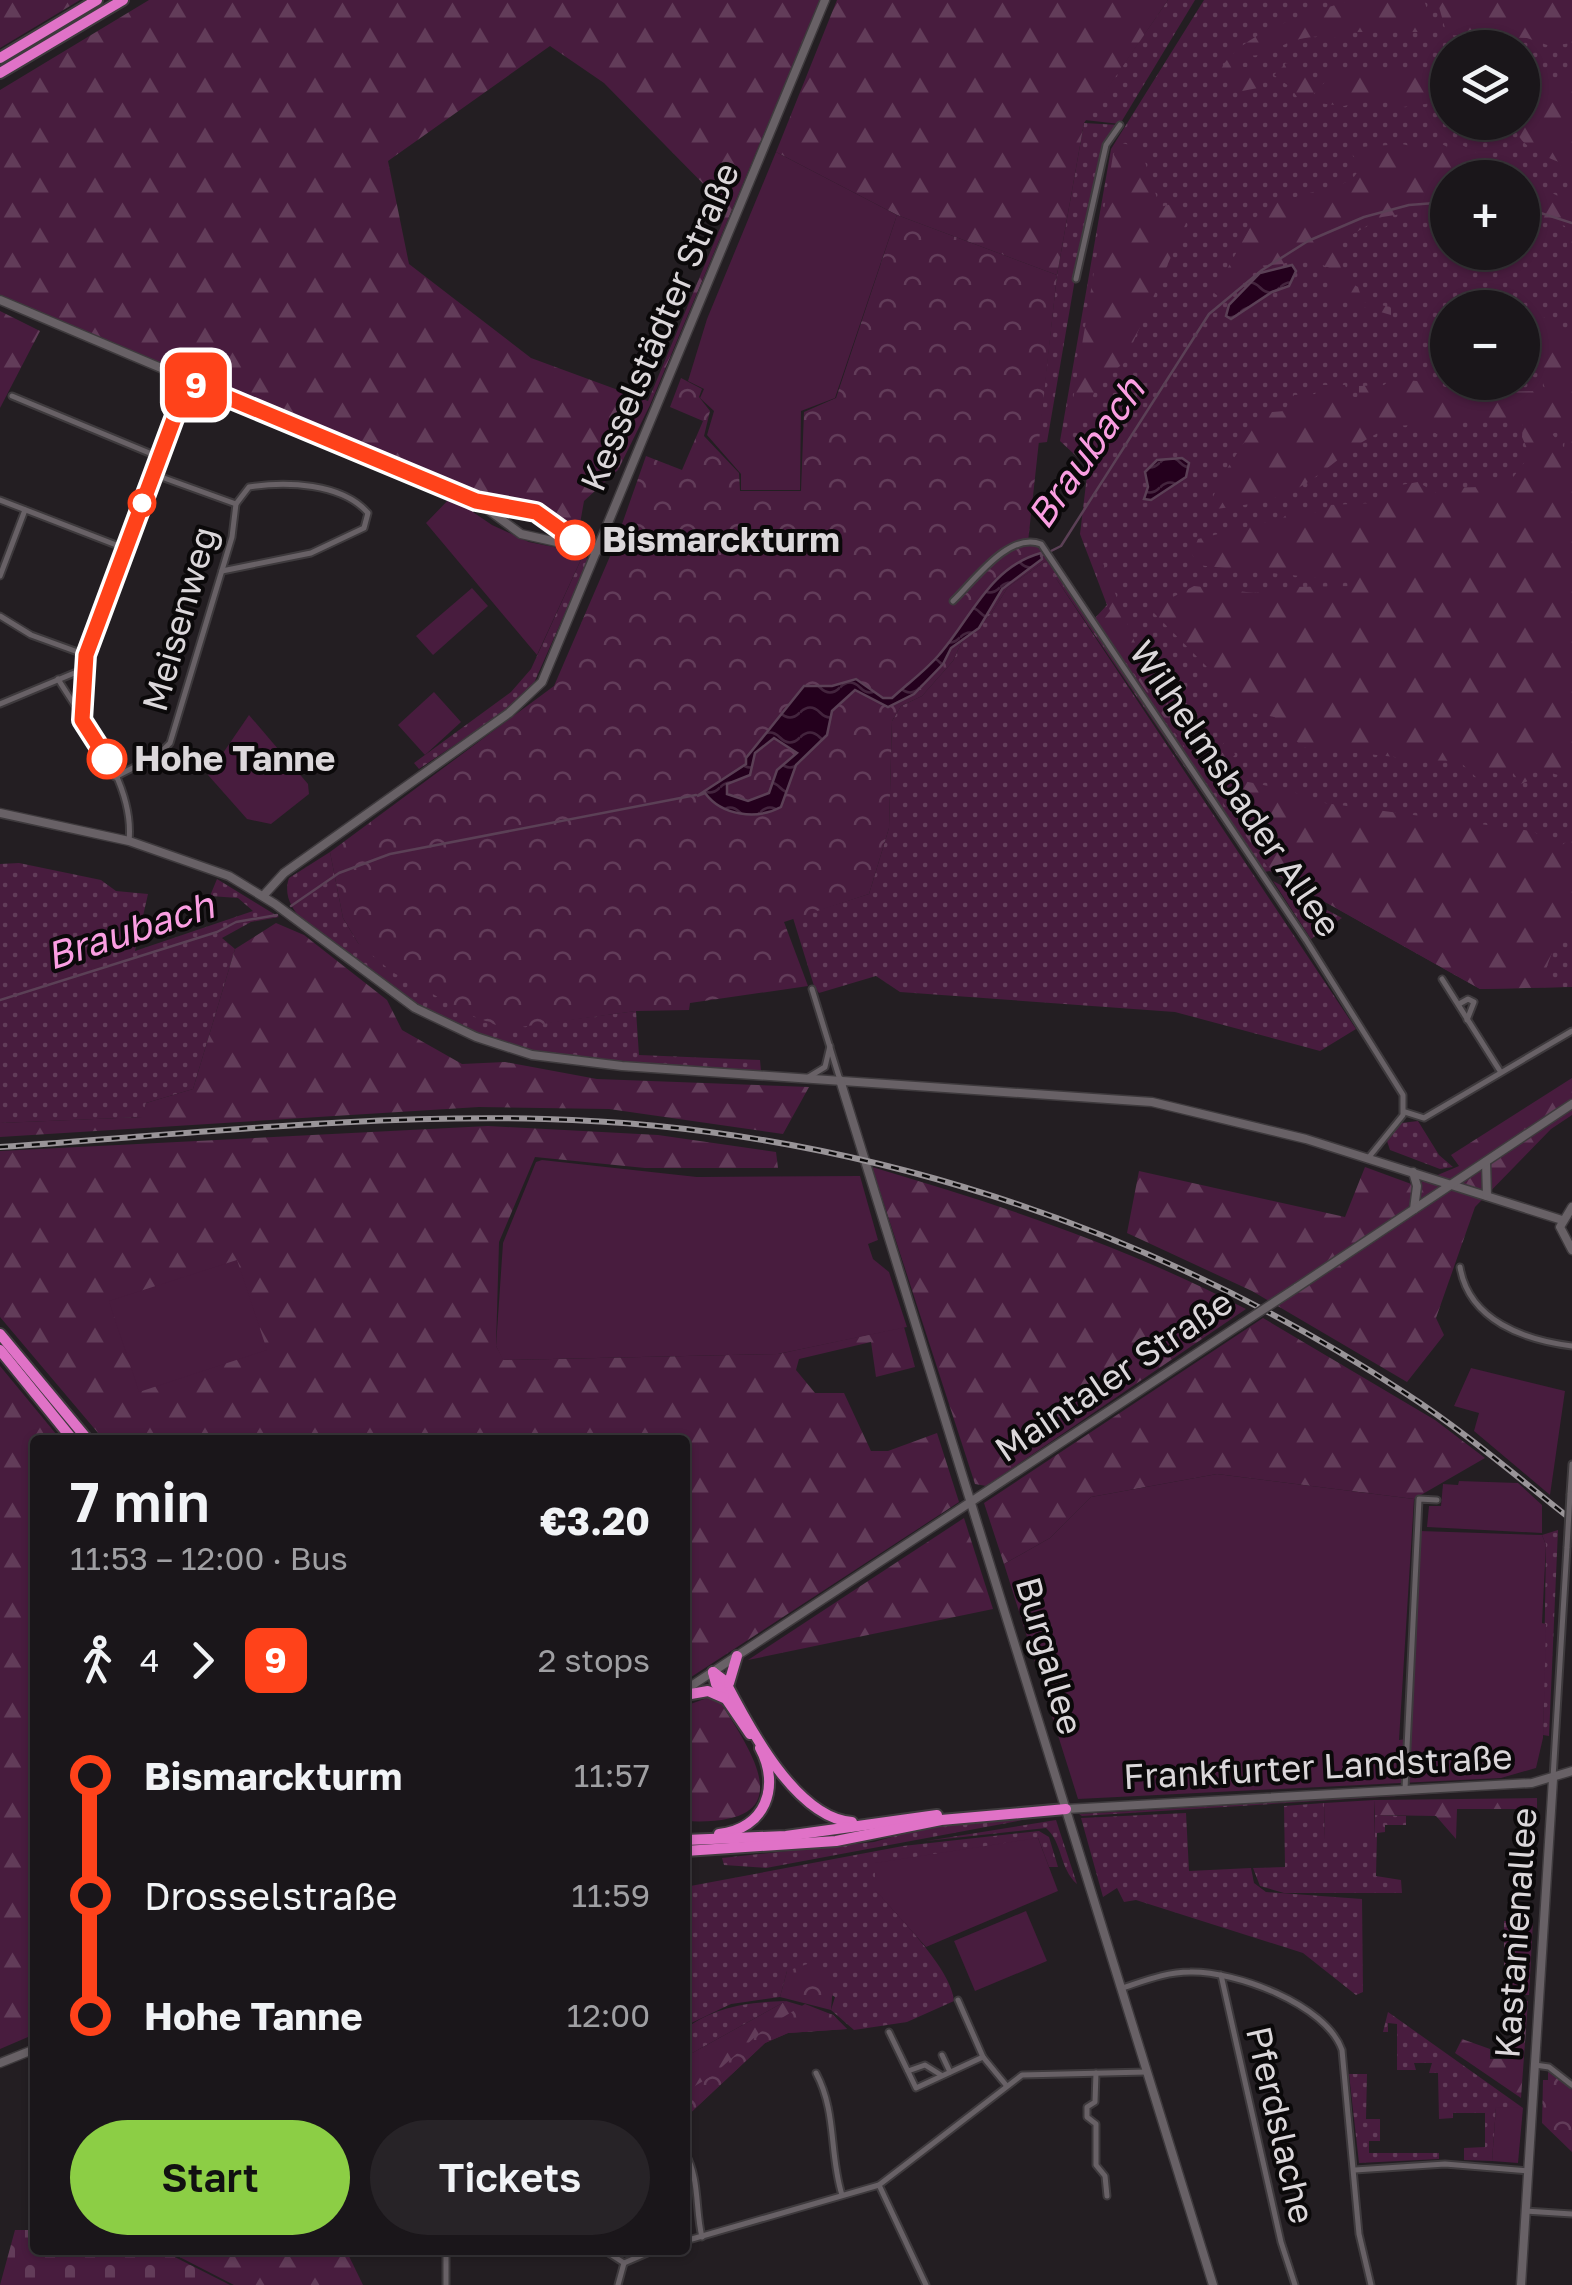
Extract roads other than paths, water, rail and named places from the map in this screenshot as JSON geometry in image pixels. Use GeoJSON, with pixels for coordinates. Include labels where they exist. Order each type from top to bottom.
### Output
{"type":"FeatureCollection","features":[{"type":"Feature","properties":{"kind":"highway"},"geometry":{"type":"LineString","coordinates":[[0,58],[97,0]]}},
{"type":"Feature","properties":{"kind":"highway"},"geometry":{"type":"LineString","coordinates":[[0,73],[124,0]]}},
{"type":"Feature","properties":{"kind":"highway"},"geometry":{"type":"LineString","coordinates":[[0,1334],[84,1435]]}},
{"type":"Feature","properties":{"kind":"highway"},"geometry":{"type":"LineString","coordinates":[[0,1350],[68,1435]]}},
{"type":"Feature","properties":{"kind":"highway"},"geometry":{"type":"LineString","coordinates":[[737,1656],[728,1674],[728,1696],[792,1786],[815,1811],[847,1822],[1003,1816]]}},
{"type":"Feature","properties":{"kind":"highway"},"geometry":{"type":"LineString","coordinates":[[690,1838],[742,1829],[768,1800],[768,1764],[713,1672]]}},
{"type":"Feature","properties":{"kind":"highway"},"geometry":{"type":"LineString","coordinates":[[690,1692],[728,1696]]}},
{"type":"Feature","properties":{"kind":"highway"},"geometry":{"type":"LineString","coordinates":[[690,1852],[836,1842],[941,1820],[1066,1809]]}},
{"type":"Feature","properties":{"kind":"highway"},"geometry":{"type":"LineString","coordinates":[[690,1839],[786,1836],[893,1820]]}},
{"type":"Feature","properties":{"kind":"main road","name":"Kesselstädter Straße"},"geometry":{"type":"LineString","coordinates":[[263,896],[290,868],[536,690],[825,0]]}},
{"type":"Feature","properties":{"kind":"main road"},"geometry":{"type":"LineString","coordinates":[[0,300],[476,501],[536,512],[580,544]]}},
{"type":"Feature","properties":{"kind":"main road"},"geometry":{"type":"LineString","coordinates":[[476,501],[521,534],[597,550]]}},
{"type":"Feature","properties":{"kind":"main road"},"geometry":{"type":"LineString","coordinates":[[0,813],[129,841],[219,872],[263,896],[398,998],[488,1042],[568,1062],[1152,1102],[1369,1157],[1562,1220]]}},
{"type":"Feature","properties":{"kind":"main road","name":"Burgallee"},"geometry":{"type":"LineString","coordinates":[[840,1080],[1214,2285]]}},
{"type":"Feature","properties":{"kind":"main road","name":"Maintaler Straße"},"geometry":{"type":"LineString","coordinates":[[690,1688],[1572,1104]]}},
{"type":"Feature","properties":{"kind":"main road"},"geometry":{"type":"LineString","coordinates":[[1486,1162],[1487,1196]]}},
{"type":"Feature","properties":{"kind":"main road"},"geometry":{"type":"LineString","coordinates":[[1412,1172],[1417,1186],[1414,1209]]}},
{"type":"Feature","properties":{"kind":"main road"},"geometry":{"type":"LineString","coordinates":[[1572,1207],[1562,1220],[1561,1233],[1572,1250]]}},
{"type":"Feature","properties":{"kind":"main road","name":"Frankfurter Landstraße"},"geometry":{"type":"LineString","coordinates":[[1066,1809],[1553,1779],[1572,1770]]}},
{"type":"Feature","properties":{"kind":"main road","name":"Kastanienallee"},"geometry":{"type":"LineString","coordinates":[[1521,2285],[1553,1779]]}},
{"type":"Feature","properties":{"kind":"main road"},"geometry":{"type":"LineString","coordinates":[[0,2063],[30,2051]]}},
{"type":"Feature","properties":{"kind":"street"},"geometry":{"type":"LineString","coordinates":[[1076,279],[1106,145],[1120,125]]}},
{"type":"Feature","properties":{"kind":"street"},"geometry":{"type":"LineString","coordinates":[[82,720],[86,655],[188,381]]}},
{"type":"Feature","properties":{"kind":"street"},"geometry":{"type":"LineString","coordinates":[[12,396],[159,457]]}},
{"type":"Feature","properties":{"kind":"street"},"geometry":{"type":"LineString","coordinates":[[153,474],[236,504],[249,487],[301,484],[359,504],[368,517],[357,533],[324,550],[222,572]]}},
{"type":"Feature","properties":{"kind":"street"},"geometry":{"type":"LineString","coordinates":[[0,500],[124,548]]}},
{"type":"Feature","properties":{"kind":"street","name":"Meisenweg"},"geometry":{"type":"LineString","coordinates":[[115,777],[158,755],[170,743],[222,572],[236,504]]}},
{"type":"Feature","properties":{"kind":"street"},"geometry":{"type":"LineString","coordinates":[[0,576],[25,510]]}},
{"type":"Feature","properties":{"kind":"street","name":"Wilhelmsbader Allee"},"geometry":{"type":"LineString","coordinates":[[953,601],[1001,554],[1022,542],[1036,540],[1047,552],[1360,1023],[1403,1095],[1404,1112]]}},
{"type":"Feature","properties":{"kind":"street"},"geometry":{"type":"LineString","coordinates":[[0,616],[31,635],[86,655]]}},
{"type":"Feature","properties":{"kind":"street"},"geometry":{"type":"LineString","coordinates":[[0,704],[84,668]]}},
{"type":"Feature","properties":{"kind":"street"},"geometry":{"type":"LineString","coordinates":[[58,679],[115,777],[127,808],[129,841]]}},
{"type":"Feature","properties":{"kind":"street"},"geometry":{"type":"LineString","coordinates":[[1442,979],[1500,1071]]}},
{"type":"Feature","properties":{"kind":"street","name":"Burgallee"},"geometry":{"type":"LineString","coordinates":[[812,989],[840,1080]]}},
{"type":"Feature","properties":{"kind":"street"},"geometry":{"type":"LineString","coordinates":[[1458,1005],[1468,999],[1474,1002],[1467,1020]]}},
{"type":"Feature","properties":{"kind":"street"},"geometry":{"type":"LineString","coordinates":[[1369,1157],[1404,1112],[1424,1118],[1572,1031]]}},
{"type":"Feature","properties":{"kind":"street"},"geometry":{"type":"LineString","coordinates":[[807,1078],[828,1062],[830,1043]]}},
{"type":"Feature","properties":{"kind":"street"},"geometry":{"type":"LineString","coordinates":[[1460,1267],[1469,1293],[1496,1322],[1538,1340],[1572,1346]]}},
{"type":"Feature","properties":{"kind":"street","name":"Kastanienallee"},"geometry":{"type":"LineString","coordinates":[[1553,1779],[1572,1464]]}},
{"type":"Feature","properties":{"kind":"street"},"geometry":{"type":"LineString","coordinates":[[1405,1790],[1419,1499],[1437,1500]]}},
{"type":"Feature","properties":{"kind":"street"},"geometry":{"type":"LineString","coordinates":[[1121,1988],[1178,1972],[1221,1974],[1276,1993],[1338,2038],[1360,2240],[1371,2285]]}},
{"type":"Feature","properties":{"kind":"street","name":"Pferdslache"},"geometry":{"type":"LineString","coordinates":[[1221,1974],[1295,2285]]}},
{"type":"Feature","properties":{"kind":"street"},"geometry":{"type":"LineString","coordinates":[[958,2000],[983,2056],[1006,2086]]}},
{"type":"Feature","properties":{"kind":"street"},"geometry":{"type":"LineString","coordinates":[[890,2032],[916,2088],[983,2056]]}},
{"type":"Feature","properties":{"kind":"street"},"geometry":{"type":"LineString","coordinates":[[942,2056],[950,2072]]}},
{"type":"Feature","properties":{"kind":"street"},"geometry":{"type":"LineString","coordinates":[[908,2071],[924,2065],[942,2076]]}},
{"type":"Feature","properties":{"kind":"street"},"geometry":{"type":"LineString","coordinates":[[1535,2065],[1552,2069],[1572,2084]]}},
{"type":"Feature","properties":{"kind":"street"},"geometry":{"type":"LineString","coordinates":[[690,2240],[879,2185],[1006,2086],[1028,2074],[1147,2072]]}},
{"type":"Feature","properties":{"kind":"street"},"geometry":{"type":"LineString","coordinates":[[1096,2073],[1095,2102],[1087,2107],[1086,2116],[1096,2124],[1096,2164],[1105,2176],[1107,2196]]}},
{"type":"Feature","properties":{"kind":"street"},"geometry":{"type":"LineString","coordinates":[[816,2074],[830,2100],[832,2160],[842,2196]]}},
{"type":"Feature","properties":{"kind":"street"},"geometry":{"type":"LineString","coordinates":[[690,2163],[702,2236]]}},
{"type":"Feature","properties":{"kind":"street"},"geometry":{"type":"LineString","coordinates":[[1354,2170],[1444,2164],[1528,2171]]}},
{"type":"Feature","properties":{"kind":"street"},"geometry":{"type":"LineString","coordinates":[[879,2185],[926,2285]]}},
{"type":"Feature","properties":{"kind":"street"},"geometry":{"type":"LineString","coordinates":[[1526,2211],[1572,2214]]}},
{"type":"Feature","properties":{"kind":"street"},"geometry":{"type":"LineString","coordinates":[[446,2255],[446,2285]]}},
{"type":"Feature","properties":{"kind":"street"},"geometry":{"type":"LineString","coordinates":[[612,2255],[624,2263]]}},
{"type":"Feature","properties":{"kind":"street"},"geometry":{"type":"LineString","coordinates":[[624,2263],[642,2255]]}},
{"type":"Feature","properties":{"kind":"street"},"geometry":{"type":"LineString","coordinates":[[618,2285],[624,2263]]}},
{"type":"Feature","properties":{"kind":"water"},"geometry":{"type":"Polygon","coordinates":[[[1292,265],[1296,271],[1289,286],[1272,292],[1231,319],[1226,316],[1229,305],[1260,273],[1292,265]]]}},
{"type":"Feature","properties":{"kind":"water"},"geometry":{"type":"Polygon","coordinates":[[[1182,458],[1189,463],[1186,477],[1151,500],[1144,499],[1148,487],[1145,472],[1157,460],[1182,458]]]}},
{"type":"Feature","properties":{"kind":"water"},"geometry":{"type":"Polygon","coordinates":[[[1041,553],[1042,559],[1002,589],[979,628],[951,648],[943,664],[914,694],[888,707],[855,690],[832,711],[827,735],[796,765],[781,807],[761,814],[740,814],[721,807],[705,793],[697,796],[746,764],[746,758],[804,686],[832,686],[856,679],[883,698],[892,698],[938,656],[994,582],[1023,560],[1041,553]],[[774,738],[755,753],[750,775],[727,784],[727,794],[748,801],[769,793],[777,770],[797,753],[774,738]]]}},
{"type":"Feature","properties":{"kind":"waterway","name":"Braubach"},"geometry":{"type":"LineString","coordinates":[[1041,556],[1061,546],[1209,314],[1262,270],[1308,241],[1364,217],[1430,203]]}},
{"type":"Feature","properties":{"kind":"waterway","name":"Braubach"},"geometry":{"type":"LineString","coordinates":[[1540,213],[1572,223]]}},
{"type":"Feature","properties":{"kind":"waterway","name":"Braubach"},"geometry":{"type":"LineString","coordinates":[[291,906],[339,873],[390,854],[696,795]]}},
{"type":"Feature","properties":{"kind":"waterway","name":"Braubach"},"geometry":{"type":"LineString","coordinates":[[0,1000],[217,932],[236,922],[277,915]]}},
{"type":"Feature","properties":{"kind":"railway"},"geometry":{"type":"LineString","coordinates":[[0,1147],[340,1122],[545,1119],[659,1126],[772,1142],[884,1165],[994,1196],[1101,1235],[1206,1281],[1307,1334],[1405,1393],[1572,1520]]}},
{"type":"Feature","properties":{"kind":"place","name":"Bismarckturm"},"geometry":{"type":"Point","coordinates":[575,540]}},
{"type":"Feature","properties":{"kind":"place","name":"Hohe Tanne"},"geometry":{"type":"Point","coordinates":[107,759]}}]}
